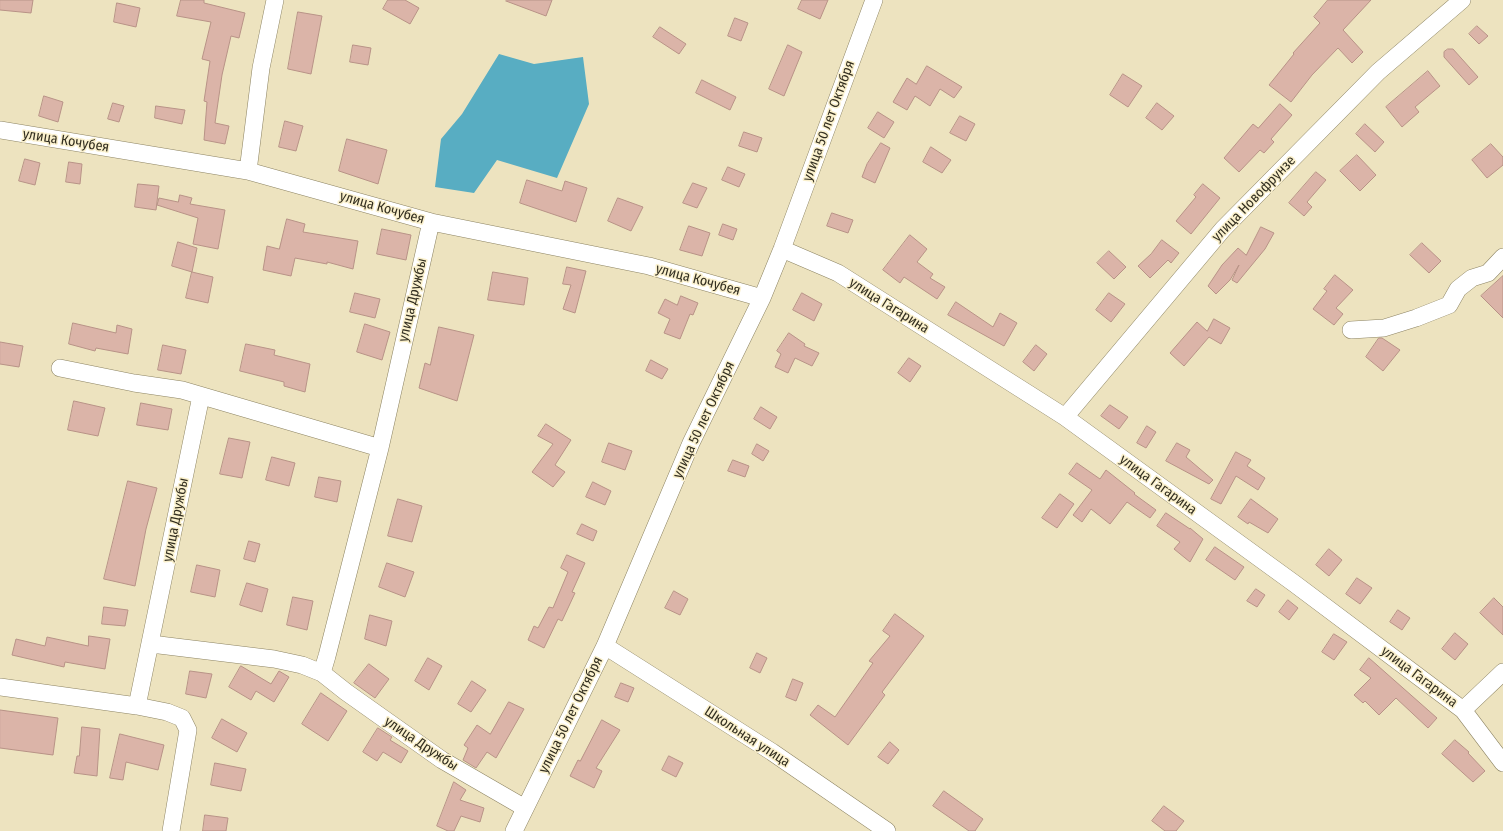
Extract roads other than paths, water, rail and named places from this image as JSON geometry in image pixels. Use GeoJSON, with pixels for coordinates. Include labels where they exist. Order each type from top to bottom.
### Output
{"type":"FeatureCollection","features":[{"type":"Feature","properties":{"kind":"street"},"geometry":{"type":"LineString","coordinates":[[248,171],[261,68],[276,0]]}},
{"type":"Feature","properties":{"kind":"street","name":"улица 50 лет Октября"},"geometry":{"type":"LineString","coordinates":[[514,831],[605,646],[691,443],[762,298],[782,249],[874,0]]}},
{"type":"Feature","properties":{"kind":"street","name":"улица Новофрунзе"},"geometry":{"type":"LineString","coordinates":[[1065,418],[1223,229],[1378,72],[1462,0]]}},
{"type":"Feature","properties":{"kind":"street","name":"улица Кочубея"},"geometry":{"type":"LineString","coordinates":[[0,130],[248,171],[431,222],[649,266],[762,298]]}},
{"type":"Feature","properties":{"kind":"street","name":"улица Дружбы"},"geometry":{"type":"LineString","coordinates":[[322,673],[380,448],[431,222]]}},
{"type":"Feature","properties":{"kind":"street","name":"улица Гагарина"},"geometry":{"type":"LineString","coordinates":[[782,249],[838,273],[1065,418],[1295,584],[1463,710],[1503,763]]}},
{"type":"Feature","properties":{"kind":"street"},"geometry":{"type":"LineString","coordinates":[[1351,330],[1384,328],[1416,318],[1449,304],[1458,289],[1472,278],[1488,273],[1503,257]]}},
{"type":"Feature","properties":{"kind":"street"},"geometry":{"type":"LineString","coordinates":[[60,368],[134,383],[182,390],[380,448]]}},
{"type":"Feature","properties":{"kind":"street","name":"улица Дружбы"},"geometry":{"type":"LineString","coordinates":[[137,706],[201,396]]}},
{"type":"Feature","properties":{"kind":"street","name":"улица Дружбы"},"geometry":{"type":"LineString","coordinates":[[151,644],[274,659],[302,665],[322,673],[346,692],[442,760],[525,808]]}},
{"type":"Feature","properties":{"kind":"street","name":"Школьная улица"},"geometry":{"type":"LineString","coordinates":[[605,646],[772,752],[887,831]]}},
{"type":"Feature","properties":{"kind":"street"},"geometry":{"type":"LineString","coordinates":[[1463,710],[1503,672]]}},
{"type":"Feature","properties":{"kind":"street"},"geometry":{"type":"LineString","coordinates":[[0,687],[137,706],[167,712],[182,718],[188,730],[171,831]]}},
{"type":"Feature","properties":{"kind":"water"},"geometry":{"type":"Polygon","coordinates":[[[499,54],[534,64],[583,57],[589,104],[557,178],[497,160],[474,193],[435,187],[441,139],[462,114],[499,54]]]}}]}
